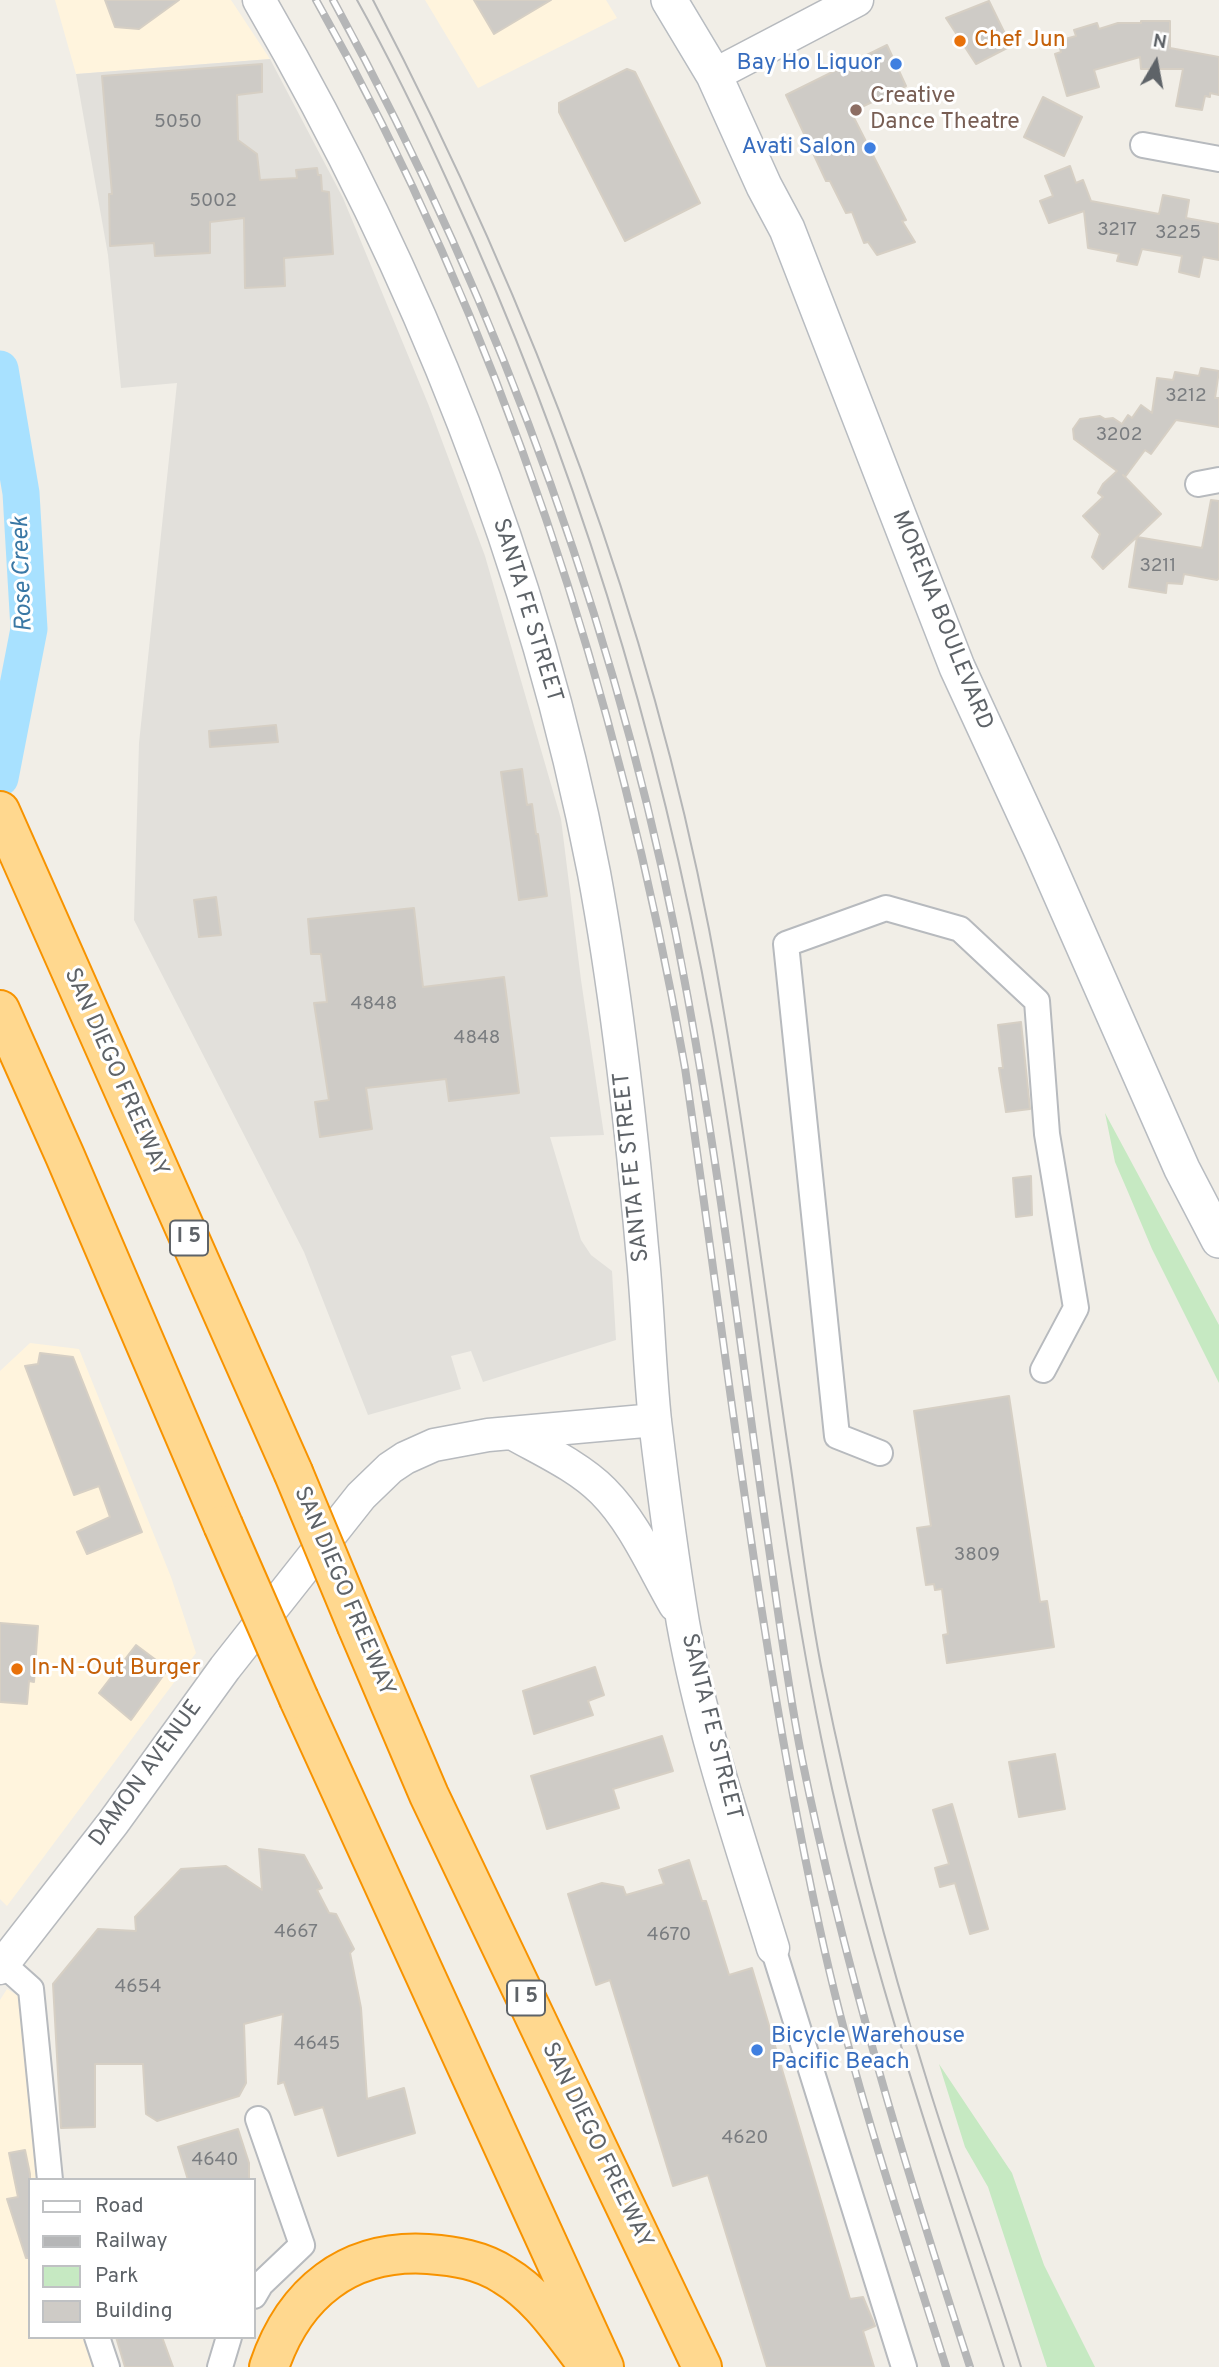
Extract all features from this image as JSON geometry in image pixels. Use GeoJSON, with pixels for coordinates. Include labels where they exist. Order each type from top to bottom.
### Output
{"type":"FeatureCollection","features":[{"type":"Feature","properties":{"kind":"highway","name":"SAN DIEGO FREEWAY"},"geometry":{"type":"LineString","coordinates":[[0,811],[293,1472],[429,1795],[702,2367]]}},
{"type":"Feature","properties":{"kind":"highway"},"geometry":{"type":"LineString","coordinates":[[0,1010],[299,1699],[604,2367]]}},
{"type":"Feature","properties":{"kind":"highway"},"geometry":{"type":"LineString","coordinates":[[269,2367],[293,2315],[323,2283],[358,2264],[385,2256],[411,2253],[470,2260],[504,2275],[541,2304],[589,2367]]}},
{"type":"Feature","properties":{"kind":"main road","name":"MORENA BOULEVARD"},"geometry":{"type":"LineString","coordinates":[[669,0],[714,75],[764,186],[787,229],[957,667],[1041,849],[1182,1169],[1219,1240]]}},
{"type":"Feature","properties":{"kind":"street","name":"SANTA FE STREET"},"geometry":{"type":"LineString","coordinates":[[259,0],[334,135],[370,209],[434,353],[484,476],[516,567],[573,779],[594,874],[621,1053],[643,1250],[655,1420],[683,1619],[719,1773],[904,2367]]}},
{"type":"Feature","properties":{"kind":"street"},"geometry":{"type":"LineString","coordinates":[[714,75],[857,0]]}},
{"type":"Feature","properties":{"kind":"street"},"geometry":{"type":"LineString","coordinates":[[1143,145],[1219,159]]}},
{"type":"Feature","properties":{"kind":"street"},"geometry":{"type":"LineString","coordinates":[[880,1453],[837,1436],[786,944],[886,908],[960,929],[1037,1001],[1047,1134],[1076,1308],[1043,1370]]}},
{"type":"Feature","properties":{"kind":"street","name":"DAMON AVENUE"},"geometry":{"type":"LineString","coordinates":[[1,1966],[113,1822],[225,1668],[361,1496],[390,1468],[434,1445],[512,1433],[655,1420]]}},
{"type":"Feature","properties":{"kind":"street"},"geometry":{"type":"LineString","coordinates":[[512,1433],[565,1462],[602,1490],[623,1515],[683,1619]]}},
{"type":"Feature","properties":{"kind":"street"},"geometry":{"type":"LineString","coordinates":[[1,1966],[31,1989],[50,2178]]}},
{"type":"Feature","properties":{"kind":"street"},"geometry":{"type":"LineString","coordinates":[[256,2292],[302,2245],[258,2119]]}},
{"type":"Feature","properties":{"kind":"street"},"geometry":{"type":"LineString","coordinates":[[98,2339],[107,2367]]}},
{"type":"Feature","properties":{"kind":"street"},"geometry":{"type":"LineString","coordinates":[[220,2367],[228,2339]]}},
{"type":"Feature","properties":{"kind":"shaded area"},"geometry":{"type":"Polygon","coordinates":[[[55,0],[231,0],[270,59],[76,74],[55,0]]]}},
{"type":"Feature","properties":{"kind":"shaded area"},"geometry":{"type":"Polygon","coordinates":[[[425,0],[606,0],[617,18],[478,88],[425,0]]]}},
{"type":"Feature","properties":{"kind":"shaded area"},"geometry":{"type":"Polygon","coordinates":[[[270,59],[343,198],[429,406],[485,556],[561,819],[604,1135],[550,1137],[581,1240],[591,1255],[612,1271],[616,1340],[483,1382],[471,1351],[451,1356],[461,1389],[368,1415],[304,1252],[134,920],[139,743],[177,383],[121,388],[108,255],[76,74],[270,59]]]}},
{"type":"Feature","properties":{"kind":"shaded area"},"geometry":{"type":"Polygon","coordinates":[[[30,1343],[79,1349],[171,1577],[196,1653],[7,1906],[0,1899],[0,1371],[30,1343]]]}},
{"type":"Feature","properties":{"kind":"shaded area"},"geometry":{"type":"Polygon","coordinates":[[[7,1989],[20,1997],[36,2178],[28,2178],[28,2339],[84,2339],[93,2367],[0,2367],[0,2000],[7,1989]]]}},
{"type":"Feature","properties":{"kind":"green space"},"geometry":{"type":"Polygon","coordinates":[[[1105,1113],[1219,1325],[1219,1383],[1152,1249],[1115,1162],[1105,1113]]]}},
{"type":"Feature","properties":{"kind":"green space"},"geometry":{"type":"Polygon","coordinates":[[[939,2064],[1012,2173],[1044,2265],[1095,2367],[1047,2367],[988,2187],[965,2147],[939,2064]]]}},
{"type":"Feature","properties":{"kind":"building"},"geometry":{"type":"Polygon","coordinates":[[[105,0],[179,0],[139,29],[115,27],[105,0]]]}},
{"type":"Feature","properties":{"kind":"building"},"geometry":{"type":"Polygon","coordinates":[[[474,0],[551,0],[494,34],[474,0]]]}},
{"type":"Feature","properties":{"kind":"building"},"geometry":{"type":"Polygon","coordinates":[[[989,1],[1011,46],[976,64],[946,18],[989,1]]]}},
{"type":"Feature","properties":{"kind":"building"},"geometry":{"type":"Polygon","coordinates":[[[1170,21],[1170,48],[1219,57],[1219,95],[1210,93],[1210,97],[1205,96],[1202,110],[1176,106],[1183,69],[1141,69],[1140,57],[1094,70],[1099,87],[1067,96],[1055,54],[1061,52],[1058,41],[1076,36],[1074,30],[1097,23],[1099,29],[1118,23],[1170,21]]]}},
{"type":"Feature","properties":{"kind":"building"},"geometry":{"type":"Polygon","coordinates":[[[887,45],[906,86],[851,112],[906,220],[902,221],[915,242],[877,255],[868,242],[864,243],[852,212],[846,213],[830,181],[826,181],[786,95],[887,45]]]}},
{"type":"Feature","properties":{"kind":"building"},"geometry":{"type":"Polygon","coordinates":[[[262,64],[262,92],[237,95],[238,140],[257,154],[260,180],[297,178],[296,170],[317,168],[318,175],[321,175],[322,191],[329,192],[333,254],[284,258],[285,286],[245,288],[244,218],[210,222],[210,253],[155,256],[154,243],[110,246],[109,194],[112,194],[102,76],[262,64]]]}},
{"type":"Feature","properties":{"kind":"building"},"geometry":{"type":"Polygon","coordinates":[[[627,69],[635,72],[700,203],[625,241],[559,112],[559,103],[627,69]]]}},
{"type":"Feature","properties":{"kind":"building"},"geometry":{"type":"Polygon","coordinates":[[[1043,97],[1082,117],[1064,156],[1024,137],[1043,97]]]}},
{"type":"Feature","properties":{"kind":"building"},"geometry":{"type":"Polygon","coordinates":[[[1070,166],[1076,183],[1083,180],[1091,201],[1159,214],[1163,195],[1189,200],[1186,218],[1219,224],[1219,260],[1203,257],[1199,277],[1179,272],[1182,256],[1142,249],[1137,265],[1117,261],[1119,254],[1088,248],[1084,211],[1049,223],[1040,201],[1053,196],[1045,176],[1070,166]]]}},
{"type":"Feature","properties":{"kind":"building"},"geometry":{"type":"Polygon","coordinates":[[[1201,368],[1219,371],[1215,398],[1219,398],[1219,427],[1176,420],[1151,454],[1145,450],[1125,477],[1123,475],[1161,514],[1103,569],[1092,557],[1100,534],[1083,516],[1103,497],[1098,493],[1117,471],[1074,439],[1073,429],[1080,419],[1100,416],[1105,419],[1113,418],[1122,424],[1128,415],[1132,418],[1141,405],[1152,413],[1157,378],[1173,380],[1175,372],[1199,376],[1201,368]]]}},
{"type":"Feature","properties":{"kind":"building"},"geometry":{"type":"Polygon","coordinates":[[[1211,500],[1219,501],[1219,578],[1217,580],[1184,574],[1182,584],[1167,583],[1166,593],[1129,587],[1137,537],[1202,548],[1211,500]]]}},
{"type":"Feature","properties":{"kind":"building"},"geometry":{"type":"Polygon","coordinates":[[[276,725],[278,742],[210,747],[209,731],[276,725]]]}},
{"type":"Feature","properties":{"kind":"building"},"geometry":{"type":"Polygon","coordinates":[[[522,769],[527,805],[532,804],[538,834],[547,896],[519,900],[501,772],[522,769]]]}},
{"type":"Feature","properties":{"kind":"building"},"geometry":{"type":"Polygon","coordinates":[[[216,897],[221,935],[199,937],[194,900],[216,897]]]}},
{"type":"Feature","properties":{"kind":"building"},"geometry":{"type":"Polygon","coordinates":[[[414,908],[423,987],[504,977],[519,1093],[449,1101],[446,1079],[366,1088],[372,1129],[320,1137],[315,1102],[329,1100],[314,1003],[327,1002],[321,954],[311,954],[308,919],[414,908]]]}},
{"type":"Feature","properties":{"kind":"building"},"geometry":{"type":"Polygon","coordinates":[[[1021,1022],[1030,1109],[1006,1112],[999,1068],[1003,1068],[998,1025],[1021,1022]]]}},
{"type":"Feature","properties":{"kind":"building"},"geometry":{"type":"Polygon","coordinates":[[[1031,1176],[1032,1215],[1016,1217],[1013,1178],[1031,1176]]]}},
{"type":"Feature","properties":{"kind":"building"},"geometry":{"type":"Polygon","coordinates":[[[40,1353],[73,1357],[142,1532],[87,1554],[77,1532],[110,1517],[99,1486],[74,1495],[25,1366],[38,1364],[40,1353]]]}},
{"type":"Feature","properties":{"kind":"building"},"geometry":{"type":"Polygon","coordinates":[[[1009,1396],[1040,1602],[1047,1601],[1054,1647],[947,1663],[943,1635],[948,1634],[942,1589],[935,1590],[934,1584],[926,1585],[917,1528],[931,1526],[914,1411],[1009,1396]]]}},
{"type":"Feature","properties":{"kind":"building","name":"In-N-Out Burger"},"geometry":{"type":"Polygon","coordinates":[[[0,1623],[38,1626],[34,1682],[29,1681],[27,1704],[0,1702],[0,1623]]]}},
{"type":"Feature","properties":{"kind":"building"},"geometry":{"type":"Polygon","coordinates":[[[136,1645],[168,1669],[131,1720],[99,1693],[136,1645]]]}},
{"type":"Feature","properties":{"kind":"building"},"geometry":{"type":"Polygon","coordinates":[[[595,1667],[604,1695],[588,1701],[593,1715],[534,1734],[523,1691],[595,1667]]]}},
{"type":"Feature","properties":{"kind":"building"},"geometry":{"type":"Polygon","coordinates":[[[662,1736],[673,1771],[613,1789],[619,1808],[547,1829],[531,1776],[662,1736]]]}},
{"type":"Feature","properties":{"kind":"building"},"geometry":{"type":"Polygon","coordinates":[[[1055,1754],[1065,1809],[1019,1817],[1009,1762],[1055,1754]]]}},
{"type":"Feature","properties":{"kind":"building"},"geometry":{"type":"Polygon","coordinates":[[[952,1804],[988,1929],[970,1934],[955,1883],[940,1887],[935,1868],[949,1864],[933,1810],[952,1804]]]}},
{"type":"Feature","properties":{"kind":"building"},"geometry":{"type":"Polygon","coordinates":[[[259,1849],[304,1855],[322,1888],[317,1890],[329,1913],[336,1914],[354,1949],[350,1953],[361,2008],[367,2099],[404,2088],[415,2133],[338,2156],[323,2107],[295,2115],[284,2082],[278,2084],[283,2014],[244,2024],[246,2083],[239,2096],[157,2121],[146,2114],[143,2064],[95,2064],[95,2127],[61,2128],[53,1984],[98,1929],[136,1931],[135,1917],[181,1869],[226,1866],[262,1890],[259,1849]]]}},
{"type":"Feature","properties":{"kind":"building"},"geometry":{"type":"Polygon","coordinates":[[[689,1860],[702,1901],[706,1901],[729,1975],[752,1968],[850,2299],[863,2297],[875,2326],[863,2331],[874,2367],[767,2367],[708,2175],[673,2186],[610,1980],[596,1985],[568,1894],[602,1883],[623,1887],[626,1895],[664,1884],[659,1870],[689,1860]]]}},
{"type":"Feature","properties":{"kind":"building"},"geometry":{"type":"Polygon","coordinates":[[[238,2129],[249,2163],[249,2178],[187,2178],[178,2147],[238,2129]]]}},
{"type":"Feature","properties":{"kind":"building"},"geometry":{"type":"Polygon","coordinates":[[[25,2150],[30,2174],[28,2258],[7,2199],[18,2197],[9,2153],[25,2150]]]}},
{"type":"Feature","properties":{"kind":"building"},"geometry":{"type":"Polygon","coordinates":[[[117,2339],[163,2339],[173,2367],[125,2367],[117,2339]]]}},
{"type":"Feature","properties":{"kind":"waterway","name":"Rose Creek"},"geometry":{"type":"LineString","coordinates":[[0,369],[21,493],[29,629],[0,778]]}},
{"type":"Feature","properties":{"kind":"tram line"},"geometry":{"type":"LineString","coordinates":[[357,0],[440,165],[536,392],[574,495],[639,704],[667,810],[712,1026],[741,1210],[792,1578],[826,1761],[863,1914],[885,1990],[1004,2367]]}},
{"type":"Feature","properties":{"kind":"tram line"},"geometry":{"type":"LineString","coordinates":[[373,0],[429,111],[530,337],[575,452],[615,569],[651,688],[683,808],[721,996],[743,1131],[809,1599],[834,1728],[870,1882],[898,1983],[939,2120],[1021,2367]]}},
{"type":"Feature","properties":{"kind":"railway"},"geometry":{"type":"LineString","coordinates":[[316,0],[383,125],[443,253],[497,385],[546,518],[589,654],[626,791],[658,929],[685,1068],[745,1498],[797,1819],[846,2037],[894,2203],[946,2367]]}},
{"type":"Feature","properties":{"kind":"railway"},"geometry":{"type":"LineString","coordinates":[[333,0],[395,118],[504,361],[551,485],[593,612],[630,739],[662,869],[710,1127],[802,1759],[856,1989],[922,2217],[970,2367]]}},
{"type":"Feature","properties":{"kind":"place","name":"Chef Jun"},"geometry":{"type":"Point","coordinates":[960,41]}},
{"type":"Feature","properties":{"kind":"place","name":"Bay Ho Liquor"},"geometry":{"type":"Point","coordinates":[896,64]}},
{"type":"Feature","properties":{"kind":"place","name":"Creative Dance Theatre"},"geometry":{"type":"Point","coordinates":[856,110]}},
{"type":"Feature","properties":{"kind":"place","name":"Avati Salon"},"geometry":{"type":"Point","coordinates":[870,148]}},
{"type":"Feature","properties":{"kind":"place","name":"In-N-Out Burger"},"geometry":{"type":"Point","coordinates":[17,1669]}},
{"type":"Feature","properties":{"kind":"place","name":"Bicycle Warehouse Pacific Beach"},"geometry":{"type":"Point","coordinates":[757,2050]}}]}
